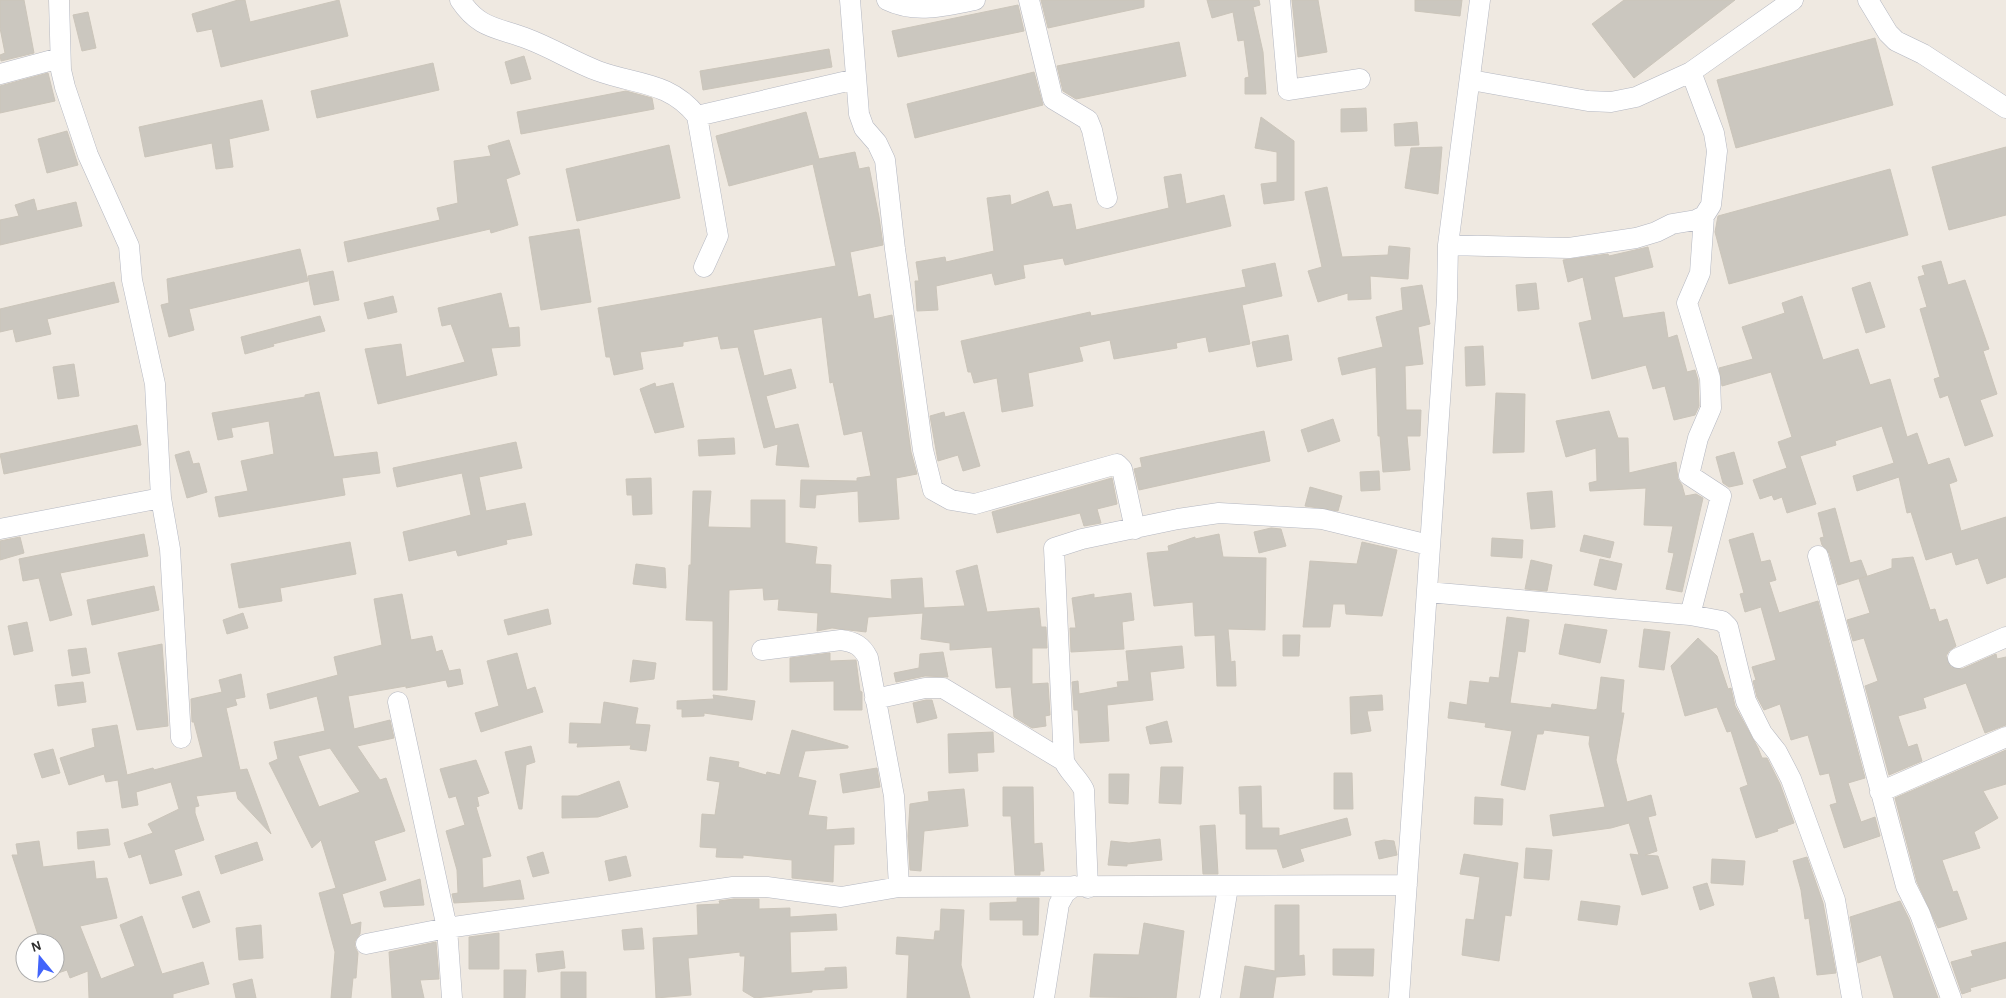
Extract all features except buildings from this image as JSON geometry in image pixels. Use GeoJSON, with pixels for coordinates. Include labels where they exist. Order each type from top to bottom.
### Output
{"type":"FeatureCollection","features":[{"type":"Feature","properties":{"kind":"street"},"geometry":{"type":"LineString","coordinates":[[59,0],[60,58],[65,86],[88,155],[129,246],[132,280],[155,384],[161,498],[170,549],[180,738]]}},
{"type":"Feature","properties":{"kind":"street"},"geometry":{"type":"LineString","coordinates":[[460,0],[487,27],[527,38],[598,71],[660,87],[686,103],[697,116],[718,236],[704,267]]}},
{"type":"Feature","properties":{"kind":"street"},"geometry":{"type":"LineString","coordinates":[[850,0],[859,114],[864,128],[877,143],[885,160],[895,250],[923,450],[933,490],[951,500],[975,504],[1117,464],[1122,469],[1135,529]]}},
{"type":"Feature","properties":{"kind":"street"},"geometry":{"type":"LineString","coordinates":[[887,0],[912,8],[929,9],[974,0]]}},
{"type":"Feature","properties":{"kind":"street"},"geometry":{"type":"LineString","coordinates":[[1029,0],[1053,99],[1088,120],[1107,198]]}},
{"type":"Feature","properties":{"kind":"street"},"geometry":{"type":"LineString","coordinates":[[1280,0],[1288,90],[1360,79]]}},
{"type":"Feature","properties":{"kind":"street"},"geometry":{"type":"LineString","coordinates":[[1399,998],[1447,299],[1448,245],[1480,0]]}},
{"type":"Feature","properties":{"kind":"street"},"geometry":{"type":"LineString","coordinates":[[1471,80],[1588,101],[1611,102],[1636,97],[1691,72],[1794,0]]}},
{"type":"Feature","properties":{"kind":"street"},"geometry":{"type":"LineString","coordinates":[[1868,0],[1888,33],[1896,41],[1923,54],[2006,108]]}},
{"type":"Feature","properties":{"kind":"street"},"geometry":{"type":"LineString","coordinates":[[0,74],[60,58]]}},
{"type":"Feature","properties":{"kind":"street"},"geometry":{"type":"LineString","coordinates":[[1690,615],[1721,496],[1689,475],[1698,438],[1711,408],[1710,378],[1687,303],[1700,273],[1704,216],[1711,205],[1717,151],[1714,133],[1691,72]]}},
{"type":"Feature","properties":{"kind":"street"},"geometry":{"type":"LineString","coordinates":[[697,116],[856,80]]}},
{"type":"Feature","properties":{"kind":"street"},"geometry":{"type":"LineString","coordinates":[[1448,245],[1569,248],[1636,238],[1656,232],[1672,224],[1696,220],[1704,216]]}},
{"type":"Feature","properties":{"kind":"street"},"geometry":{"type":"LineString","coordinates":[[0,529],[161,498]]}},
{"type":"Feature","properties":{"kind":"street"},"geometry":{"type":"LineString","coordinates":[[1081,887],[1084,790],[1079,778],[1066,767],[1064,761],[1054,548],[1082,539],[1178,519],[1219,513],[1322,519],[1429,545]]}},
{"type":"Feature","properties":{"kind":"street"},"geometry":{"type":"LineString","coordinates":[[1818,556],[1906,886],[1920,914],[1951,998]]}},
{"type":"Feature","properties":{"kind":"street"},"geometry":{"type":"LineString","coordinates":[[1427,592],[1690,615],[1722,621],[1728,627],[1746,701],[1762,733],[1777,752],[1790,779],[1835,900],[1852,998]]}},
{"type":"Feature","properties":{"kind":"street"},"geometry":{"type":"LineString","coordinates":[[1958,658],[2006,637]]}},
{"type":"Feature","properties":{"kind":"street"},"geometry":{"type":"LineString","coordinates":[[762,650],[841,640],[853,642],[863,649],[868,658],[894,796],[899,887]]}},
{"type":"Feature","properties":{"kind":"street"},"geometry":{"type":"LineString","coordinates":[[875,699],[925,688],[943,688],[1064,761]]}},
{"type":"Feature","properties":{"kind":"street"},"geometry":{"type":"LineString","coordinates":[[398,702],[447,928],[452,998]]}},
{"type":"Feature","properties":{"kind":"street"},"geometry":{"type":"LineString","coordinates":[[1880,792],[2006,737]]}},
{"type":"Feature","properties":{"kind":"street"},"geometry":{"type":"LineString","coordinates":[[366,944],[447,928],[733,888],[767,887],[841,897],[899,887],[1407,885]]}},
{"type":"Feature","properties":{"kind":"street"},"geometry":{"type":"LineString","coordinates":[[1044,998],[1059,904],[1065,893],[1081,887]]}},
{"type":"Feature","properties":{"kind":"street"},"geometry":{"type":"LineString","coordinates":[[1210,998],[1228,887]]}}]}
